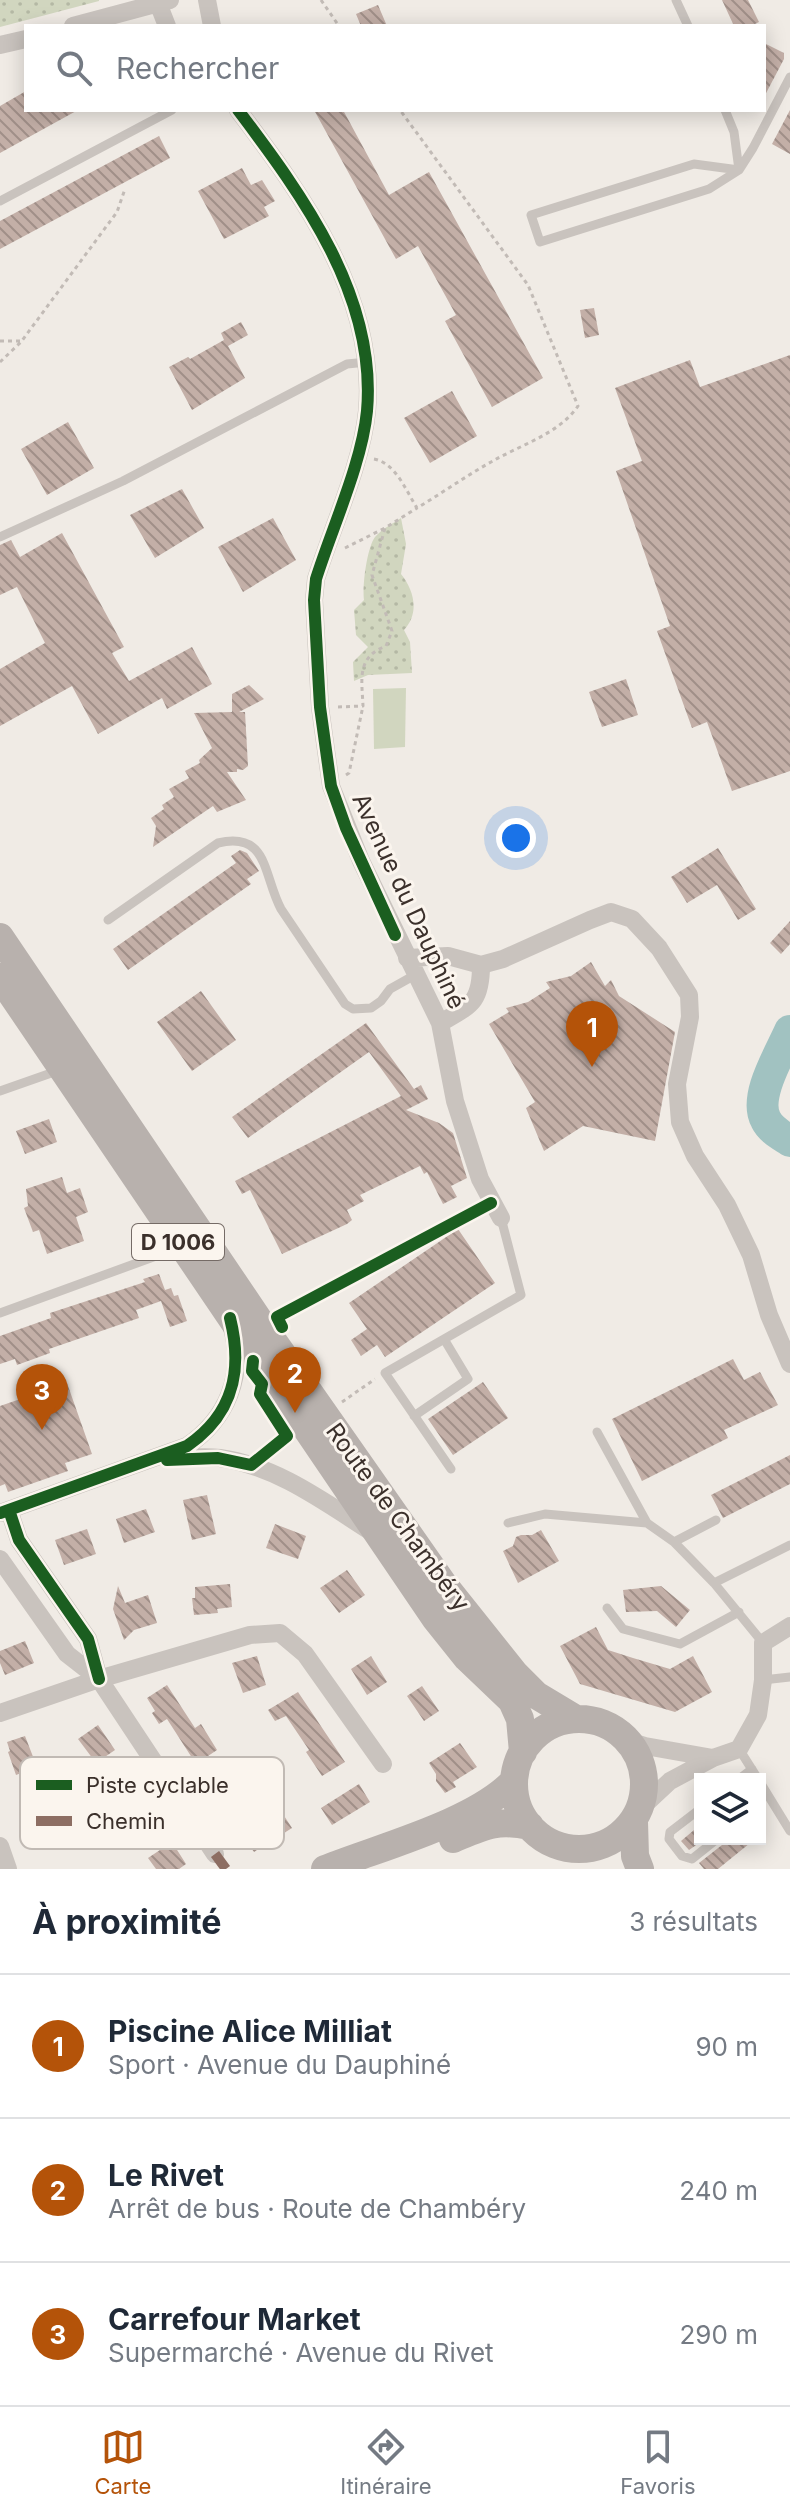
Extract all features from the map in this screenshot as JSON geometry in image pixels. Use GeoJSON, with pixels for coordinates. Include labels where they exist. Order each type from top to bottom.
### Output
{"type":"FeatureCollection","features":[{"type":"Feature","properties":{"kind":"main road","name":"Route de Chambéry"},"geometry":{"type":"LineString","coordinates":[[0,937],[269,1335],[444,1585],[515,1674],[536,1695],[576,1719]]}},
{"type":"Feature","properties":{"kind":"main road","name":"Route de Chambéry"},"geometry":{"type":"LineString","coordinates":[[0,977],[435,1618],[459,1648],[512,1701],[520,1719],[523,1752]]}},
{"type":"Feature","properties":{"kind":"main road"},"geometry":{"type":"LineString","coordinates":[[637,1815],[617,1837],[599,1847],[578,1849],[551,1843],[530,1826],[518,1805],[514,1781],[523,1752],[545,1728],[560,1721],[576,1719],[595,1720],[614,1728],[629,1741],[641,1762],[645,1786],[637,1815],[635,1856],[640,1869]]}},
{"type":"Feature","properties":{"kind":"main road"},"geometry":{"type":"LineString","coordinates":[[325,1869],[484,1805],[514,1781]]}},
{"type":"Feature","properties":{"kind":"main road"},"geometry":{"type":"LineString","coordinates":[[378,1869],[485,1825],[503,1822],[530,1826]]}},
{"type":"Feature","properties":{"kind":"main road"},"geometry":{"type":"LineString","coordinates":[[578,1849],[608,1869]]}},
{"type":"Feature","properties":{"kind":"street"},"geometry":{"type":"LineString","coordinates":[[207,0],[212,24]]}},
{"type":"Feature","properties":{"kind":"street"},"geometry":{"type":"LineString","coordinates":[[81,24],[164,2],[167,24]]}},
{"type":"Feature","properties":{"kind":"street"},"geometry":{"type":"LineString","coordinates":[[0,45],[24,39]]}},
{"type":"Feature","properties":{"kind":"street","name":"Avenue du Dauphiné"},"geometry":{"type":"LineString","coordinates":[[239,112],[298,195],[348,283],[360,324],[367,362],[367,410],[357,458],[316,579],[314,600],[320,707],[331,786],[356,850],[440,1023],[455,1101],[480,1179],[501,1218]]}},
{"type":"Feature","properties":{"kind":"street"},"geometry":{"type":"LineString","coordinates":[[411,967],[448,956],[481,965],[503,959],[611,912],[632,919],[659,948],[689,995],[690,1017],[677,1084],[680,1122],[695,1156],[727,1205],[751,1255],[769,1315],[790,1364]]}},
{"type":"Feature","properties":{"kind":"street"},"geometry":{"type":"LineString","coordinates":[[440,1023],[475,1000],[481,987],[481,965]]}},
{"type":"Feature","properties":{"kind":"street"},"geometry":{"type":"LineString","coordinates":[[151,1757],[99,1679],[88,1639],[19,1540],[4,1512],[187,1446],[205,1434],[230,1397],[236,1369],[236,1342],[230,1318]]}},
{"type":"Feature","properties":{"kind":"street"},"geometry":{"type":"LineString","coordinates":[[147,1461],[218,1458],[251,1465],[284,1478],[380,1536]]}},
{"type":"Feature","properties":{"kind":"street"},"geometry":{"type":"LineString","coordinates":[[0,1559],[67,1654],[99,1679]]}},
{"type":"Feature","properties":{"kind":"street"},"geometry":{"type":"LineString","coordinates":[[637,1815],[670,1781],[713,1758],[739,1749],[758,1715],[763,1680],[763,1643],[790,1626]]}},
{"type":"Feature","properties":{"kind":"street"},"geometry":{"type":"LineString","coordinates":[[0,1713],[99,1679],[250,1635],[280,1633],[305,1654],[383,1764]]}},
{"type":"Feature","properties":{"kind":"street"},"geometry":{"type":"LineString","coordinates":[[629,1741],[713,1758]]}},
{"type":"Feature","properties":{"kind":"street"},"geometry":{"type":"LineString","coordinates":[[0,1846],[8,1869]]}},
{"type":"Feature","properties":{"kind":"street"},"geometry":{"type":"LineString","coordinates":[[212,1849],[215,1854]]}},
{"type":"Feature","properties":{"kind":"lane"},"geometry":{"type":"LineString","coordinates":[[676,0],[687,24]]}},
{"type":"Feature","properties":{"kind":"lane"},"geometry":{"type":"LineString","coordinates":[[739,170],[694,164],[531,215],[540,242],[709,189],[739,170],[790,77]]}},
{"type":"Feature","properties":{"kind":"lane"},"geometry":{"type":"LineString","coordinates":[[0,201],[168,112]]}},
{"type":"Feature","properties":{"kind":"lane"},"geometry":{"type":"LineString","coordinates":[[726,112],[734,132],[739,170]]}},
{"type":"Feature","properties":{"kind":"lane"},"geometry":{"type":"LineString","coordinates":[[0,537],[123,481],[347,364],[367,362]]}},
{"type":"Feature","properties":{"kind":"lane"},"geometry":{"type":"LineString","coordinates":[[108,920],[218,843],[239,840],[248,842],[257,851],[265,864],[273,895],[281,909],[345,1004],[353,1009],[371,1008],[411,967]]}},
{"type":"Feature","properties":{"kind":"lane"},"geometry":{"type":"LineString","coordinates":[[0,1091],[62,1070]]}},
{"type":"Feature","properties":{"kind":"lane"},"geometry":{"type":"LineString","coordinates":[[451,1469],[385,1373],[521,1295],[501,1218]]}},
{"type":"Feature","properties":{"kind":"lane"},"geometry":{"type":"LineString","coordinates":[[0,1313],[181,1247]]}},
{"type":"Feature","properties":{"kind":"lane"},"geometry":{"type":"LineString","coordinates":[[414,1416],[468,1379],[444,1339]]}},
{"type":"Feature","properties":{"kind":"lane"},"geometry":{"type":"LineString","coordinates":[[597,1432],[647,1523],[674,1542],[714,1583],[763,1643]]}},
{"type":"Feature","properties":{"kind":"lane"},"geometry":{"type":"LineString","coordinates":[[508,1523],[545,1514],[647,1523]]}},
{"type":"Feature","properties":{"kind":"lane"},"geometry":{"type":"LineString","coordinates":[[674,1542],[716,1520]]}},
{"type":"Feature","properties":{"kind":"lane"},"geometry":{"type":"LineString","coordinates":[[714,1583],[790,1545]]}},
{"type":"Feature","properties":{"kind":"lane"},"geometry":{"type":"LineString","coordinates":[[607,1608],[623,1629],[680,1644],[739,1612]]}},
{"type":"Feature","properties":{"kind":"lane"},"geometry":{"type":"LineString","coordinates":[[763,1680],[790,1677]]}},
{"type":"Feature","properties":{"kind":"lane"},"geometry":{"type":"LineString","coordinates":[[739,1749],[755,1773]]}},
{"type":"Feature","properties":{"kind":"lane"},"geometry":{"type":"LineString","coordinates":[[747,1773],[752,1769]]}},
{"type":"Feature","properties":{"kind":"lane"},"geometry":{"type":"LineString","coordinates":[[766,1791],[789,1827]]}},
{"type":"Feature","properties":{"kind":"lane"},"geometry":{"type":"LineString","coordinates":[[766,1801],[770,1798]]}},
{"type":"Feature","properties":{"kind":"lane"},"geometry":{"type":"LineString","coordinates":[[694,1814],[670,1832],[669,1839],[682,1856],[692,1859],[710,1845]]}},
{"type":"Feature","properties":{"kind":"path"},"geometry":{"type":"LineString","coordinates":[[321,0],[338,24]]}},
{"type":"Feature","properties":{"kind":"path"},"geometry":{"type":"LineString","coordinates":[[323,559],[385,528],[489,462],[538,438],[570,418],[578,406],[528,285],[401,112]]}},
{"type":"Feature","properties":{"kind":"path"},"geometry":{"type":"LineString","coordinates":[[0,362],[21,342],[117,212],[125,189]]}},
{"type":"Feature","properties":{"kind":"path"},"geometry":{"type":"LineString","coordinates":[[0,341],[21,342]]}},
{"type":"Feature","properties":{"kind":"path"},"geometry":{"type":"LineString","coordinates":[[357,458],[380,460],[393,469],[417,508]]}},
{"type":"Feature","properties":{"kind":"path"},"geometry":{"type":"LineString","coordinates":[[331,786],[349,773],[363,706],[361,669],[374,650],[386,646],[392,631],[372,575],[385,528]]}},
{"type":"Feature","properties":{"kind":"path"},"geometry":{"type":"LineString","coordinates":[[320,707],[363,706]]}},
{"type":"Feature","properties":{"kind":"path"},"geometry":{"type":"LineString","coordinates":[[337,1406],[385,1373]]}},
{"type":"Feature","properties":{"kind":"green space"},"geometry":{"type":"Polygon","coordinates":[[[0,0],[99,0],[99,1],[0,27],[0,0]]]}},
{"type":"Feature","properties":{"kind":"green space"},"geometry":{"type":"Polygon","coordinates":[[[401,518],[406,544],[401,574],[409,587],[414,609],[404,630],[410,642],[412,673],[368,675],[354,681],[353,662],[368,647],[356,635],[354,610],[364,600],[364,577],[372,542],[401,518]]]}},
{"type":"Feature","properties":{"kind":"green space"},"geometry":{"type":"Polygon","coordinates":[[[406,688],[405,747],[374,749],[373,689],[406,688]]]}},
{"type":"Feature","properties":{"kind":"building"},"geometry":{"type":"Polygon","coordinates":[[[722,0],[748,0],[759,22],[733,24],[722,0]]]}},
{"type":"Feature","properties":{"kind":"building"},"geometry":{"type":"Polygon","coordinates":[[[378,5],[386,24],[360,24],[356,14],[378,5]]]}},
{"type":"Feature","properties":{"kind":"building"},"geometry":{"type":"Polygon","coordinates":[[[766,44],[784,53],[784,59],[766,93],[766,44]]]}},
{"type":"Feature","properties":{"kind":"building"},"geometry":{"type":"Polygon","coordinates":[[[24,92],[24,112],[74,112],[0,153],[0,106],[24,92]]]}},
{"type":"Feature","properties":{"kind":"building"},"geometry":{"type":"Polygon","coordinates":[[[790,110],[790,154],[772,144],[790,110]]]}},
{"type":"Feature","properties":{"kind":"building"},"geometry":{"type":"Polygon","coordinates":[[[315,112],[344,112],[389,195],[429,172],[543,378],[492,407],[445,321],[456,315],[418,246],[396,259],[315,112]]]}},
{"type":"Feature","properties":{"kind":"building"},"geometry":{"type":"Polygon","coordinates":[[[159,136],[170,158],[0,249],[0,221],[159,136]]]}},
{"type":"Feature","properties":{"kind":"building"},"geometry":{"type":"Polygon","coordinates":[[[242,168],[251,185],[262,180],[275,201],[264,207],[269,216],[224,239],[198,191],[242,168]]]}},
{"type":"Feature","properties":{"kind":"building"},"geometry":{"type":"Polygon","coordinates":[[[594,308],[599,335],[585,338],[580,310],[594,308]]]}},
{"type":"Feature","properties":{"kind":"building"},"geometry":{"type":"Polygon","coordinates":[[[241,322],[248,335],[228,346],[245,378],[192,410],[169,367],[224,340],[221,333],[241,322]]]}},
{"type":"Feature","properties":{"kind":"building"},"geometry":{"type":"Polygon","coordinates":[[[790,355],[790,771],[732,791],[707,722],[692,728],[657,631],[670,626],[616,471],[642,461],[615,388],[690,360],[700,387],[790,355]]]}},
{"type":"Feature","properties":{"kind":"building"},"geometry":{"type":"Polygon","coordinates":[[[452,391],[477,436],[430,463],[404,418],[452,391]]]}},
{"type":"Feature","properties":{"kind":"building"},"geometry":{"type":"Polygon","coordinates":[[[68,422],[94,468],[47,495],[21,449],[68,422]]]}},
{"type":"Feature","properties":{"kind":"building"},"geometry":{"type":"Polygon","coordinates":[[[182,489],[204,528],[155,558],[130,515],[182,489]]]}},
{"type":"Feature","properties":{"kind":"building"},"geometry":{"type":"Polygon","coordinates":[[[273,518],[296,560],[243,592],[218,547],[273,518]]]}},
{"type":"Feature","properties":{"kind":"building"},"geometry":{"type":"Polygon","coordinates":[[[62,533],[124,647],[112,653],[129,681],[192,647],[212,684],[167,709],[162,698],[98,734],[72,686],[0,726],[0,669],[45,643],[17,587],[0,595],[0,545],[11,540],[20,557],[62,533]]]}},
{"type":"Feature","properties":{"kind":"building"},"geometry":{"type":"Polygon","coordinates":[[[626,679],[638,715],[602,727],[589,692],[626,679]]]}},
{"type":"Feature","properties":{"kind":"building"},"geometry":{"type":"Polygon","coordinates":[[[249,685],[264,699],[239,712],[245,712],[248,766],[243,770],[237,769],[237,772],[227,772],[246,800],[217,812],[213,806],[153,847],[156,826],[151,818],[174,797],[169,789],[189,778],[185,771],[200,763],[199,760],[212,748],[194,713],[232,712],[232,694],[249,685]]]}},
{"type":"Feature","properties":{"kind":"building"},"geometry":{"type":"Polygon","coordinates":[[[718,848],[756,909],[738,920],[717,885],[687,903],[671,877],[718,848]]]}},
{"type":"Feature","properties":{"kind":"building"},"geometry":{"type":"Polygon","coordinates":[[[240,850],[247,853],[259,871],[247,879],[251,884],[128,970],[113,949],[236,863],[231,856],[240,850]]]}},
{"type":"Feature","properties":{"kind":"building"},"geometry":{"type":"Polygon","coordinates":[[[790,921],[790,944],[781,954],[770,943],[790,921]]]}},
{"type":"Feature","properties":{"kind":"building"},"geometry":{"type":"Polygon","coordinates":[[[591,962],[605,986],[611,980],[619,996],[675,1032],[655,1141],[583,1126],[544,1151],[526,1108],[535,1102],[489,1024],[509,1012],[506,1008],[528,1002],[550,988],[546,982],[571,976],[591,962]]]}},
{"type":"Feature","properties":{"kind":"building"},"geometry":{"type":"Polygon","coordinates":[[[201,991],[236,1040],[192,1071],[157,1022],[201,991]]]}},
{"type":"Feature","properties":{"kind":"building"},"geometry":{"type":"Polygon","coordinates":[[[366,1023],[414,1089],[421,1085],[428,1099],[406,1110],[439,1123],[453,1133],[467,1178],[451,1186],[457,1197],[443,1204],[427,1172],[424,1174],[420,1166],[360,1195],[364,1201],[347,1210],[352,1220],[347,1224],[282,1254],[250,1190],[242,1194],[235,1181],[401,1096],[369,1052],[248,1138],[232,1117],[366,1023]]]}},
{"type":"Feature","properties":{"kind":"building"},"geometry":{"type":"Polygon","coordinates":[[[49,1119],[57,1142],[25,1154],[16,1131],[49,1119]]]}},
{"type":"Feature","properties":{"kind":"building"},"geometry":{"type":"Polygon","coordinates":[[[62,1177],[67,1193],[80,1188],[88,1212],[76,1217],[84,1241],[47,1254],[39,1230],[33,1232],[24,1208],[28,1206],[26,1189],[62,1177]]]}},
{"type":"Feature","properties":{"kind":"building"},"geometry":{"type":"Polygon","coordinates":[[[458,1229],[495,1283],[385,1357],[377,1345],[361,1356],[351,1340],[367,1329],[349,1303],[458,1229]]]}},
{"type":"Feature","properties":{"kind":"building"},"geometry":{"type":"Polygon","coordinates":[[[159,1274],[165,1290],[171,1288],[174,1296],[178,1295],[187,1321],[170,1327],[161,1301],[136,1310],[139,1318],[49,1349],[50,1353],[17,1365],[15,1359],[0,1364],[0,1336],[51,1318],[50,1313],[145,1282],[143,1279],[159,1274]]]}},
{"type":"Feature","properties":{"kind":"building"},"geometry":{"type":"Polygon","coordinates":[[[733,1359],[744,1380],[760,1372],[778,1405],[724,1430],[728,1438],[642,1481],[612,1419],[733,1359]]]}},
{"type":"Feature","properties":{"kind":"building"},"geometry":{"type":"Polygon","coordinates":[[[483,1382],[508,1418],[453,1455],[428,1419],[483,1382]]]}},
{"type":"Feature","properties":{"kind":"building"},"geometry":{"type":"Polygon","coordinates":[[[67,1383],[92,1454],[65,1463],[68,1471],[8,1492],[5,1484],[0,1486],[0,1406],[67,1383]]]}},
{"type":"Feature","properties":{"kind":"building"},"geometry":{"type":"Polygon","coordinates":[[[790,1455],[790,1484],[723,1518],[711,1495],[790,1455]]]}},
{"type":"Feature","properties":{"kind":"building"},"geometry":{"type":"Polygon","coordinates":[[[207,1495],[216,1534],[192,1540],[183,1500],[207,1495]]]}},
{"type":"Feature","properties":{"kind":"building"},"geometry":{"type":"Polygon","coordinates":[[[146,1509],[155,1532],[124,1543],[116,1519],[146,1509]]]}},
{"type":"Feature","properties":{"kind":"building"},"geometry":{"type":"Polygon","coordinates":[[[275,1524],[306,1536],[298,1559],[266,1548],[275,1524]]]}},
{"type":"Feature","properties":{"kind":"building"},"geometry":{"type":"Polygon","coordinates":[[[87,1529],[96,1554],[64,1565],[55,1540],[87,1529]]]}},
{"type":"Feature","properties":{"kind":"building"},"geometry":{"type":"Polygon","coordinates":[[[541,1530],[559,1561],[518,1583],[503,1551],[513,1546],[516,1537],[541,1530]]]}},
{"type":"Feature","properties":{"kind":"building"},"geometry":{"type":"Polygon","coordinates":[[[347,1570],[365,1595],[339,1613],[320,1588],[347,1570]]]}},
{"type":"Feature","properties":{"kind":"building"},"geometry":{"type":"Polygon","coordinates":[[[230,1584],[232,1607],[217,1609],[218,1613],[194,1615],[192,1598],[195,1598],[195,1587],[230,1584]]]}},
{"type":"Feature","properties":{"kind":"building"},"geometry":{"type":"Polygon","coordinates":[[[118,1586],[125,1603],[148,1595],[157,1623],[134,1630],[124,1640],[113,1609],[118,1586]]]}},
{"type":"Feature","properties":{"kind":"building"},"geometry":{"type":"Polygon","coordinates":[[[661,1586],[690,1610],[676,1627],[657,1611],[626,1612],[623,1590],[661,1586]]]}},
{"type":"Feature","properties":{"kind":"building"},"geometry":{"type":"Polygon","coordinates":[[[596,1627],[608,1650],[633,1658],[670,1669],[693,1656],[712,1692],[675,1712],[580,1684],[560,1646],[596,1627]]]}},
{"type":"Feature","properties":{"kind":"building"},"geometry":{"type":"Polygon","coordinates":[[[25,1641],[34,1663],[5,1675],[0,1663],[0,1651],[25,1641]]]}},
{"type":"Feature","properties":{"kind":"building"},"geometry":{"type":"Polygon","coordinates":[[[257,1656],[266,1685],[243,1693],[232,1663],[257,1656]]]}},
{"type":"Feature","properties":{"kind":"building"},"geometry":{"type":"Polygon","coordinates":[[[371,1656],[387,1682],[367,1695],[351,1669],[371,1656]]]}},
{"type":"Feature","properties":{"kind":"building"},"geometry":{"type":"Polygon","coordinates":[[[167,1685],[195,1728],[201,1724],[217,1750],[206,1757],[191,1757],[167,1719],[159,1724],[147,1698],[167,1685]]]}},
{"type":"Feature","properties":{"kind":"building"},"geometry":{"type":"Polygon","coordinates":[[[422,1686],[439,1711],[424,1721],[407,1696],[422,1686]]]}},
{"type":"Feature","properties":{"kind":"building"},"geometry":{"type":"Polygon","coordinates":[[[298,1692],[345,1762],[322,1776],[286,1716],[275,1721],[268,1710],[298,1692]]]}},
{"type":"Feature","properties":{"kind":"building"},"geometry":{"type":"Polygon","coordinates":[[[98,1725],[115,1750],[105,1757],[92,1757],[78,1739],[98,1725]]]}},
{"type":"Feature","properties":{"kind":"building"},"geometry":{"type":"Polygon","coordinates":[[[25,1736],[33,1757],[20,1757],[20,1773],[16,1775],[8,1752],[7,1742],[25,1736]]]}},
{"type":"Feature","properties":{"kind":"building"},"geometry":{"type":"Polygon","coordinates":[[[460,1743],[477,1767],[453,1782],[456,1787],[445,1793],[429,1763],[460,1743]]]}},
{"type":"Feature","properties":{"kind":"building"},"geometry":{"type":"Polygon","coordinates":[[[359,1784],[370,1802],[332,1825],[321,1808],[359,1784]]]}},
{"type":"Feature","properties":{"kind":"building"},"geometry":{"type":"Polygon","coordinates":[[[284,1816],[292,1828],[284,1833],[284,1816]]]}},
{"type":"Feature","properties":{"kind":"building"},"geometry":{"type":"Polygon","coordinates":[[[694,1830],[696,1845],[689,1850],[681,1841],[694,1830]]]}},
{"type":"Feature","properties":{"kind":"building"},"geometry":{"type":"Polygon","coordinates":[[[722,1845],[748,1845],[718,1869],[704,1869],[699,1863],[722,1845]]]}},
{"type":"Feature","properties":{"kind":"building"},"geometry":{"type":"Polygon","coordinates":[[[162,1849],[176,1849],[186,1864],[179,1869],[156,1869],[148,1858],[162,1849]]]}},
{"type":"Feature","properties":{"kind":"waterway"},"geometry":{"type":"LineString","coordinates":[[790,1031],[769,1076],[763,1100],[768,1124],[790,1141]]}},
{"type":"Feature","properties":{"kind":"marked path"},"geometry":{"type":"LineString","coordinates":[[215,1854],[226,1869]]}},
{"type":"Feature","properties":{"kind":"cycle path"},"geometry":{"type":"LineString","coordinates":[[239,112],[287,177],[331,250],[348,288],[360,328],[367,369],[364,431],[353,474],[316,579],[314,600],[320,707],[331,786],[346,828],[395,935]]}},
{"type":"Feature","properties":{"kind":"cycle path"},"geometry":{"type":"LineString","coordinates":[[282,1327],[277,1317],[491,1203]]}},
{"type":"Feature","properties":{"kind":"cycle path"},"geometry":{"type":"LineString","coordinates":[[0,1513],[187,1446],[203,1433],[225,1405],[231,1390],[235,1355],[230,1318]]}},
{"type":"Feature","properties":{"kind":"cycle path"},"geometry":{"type":"LineString","coordinates":[[167,1460],[218,1458],[251,1465],[287,1436],[260,1394],[262,1384],[252,1371],[253,1361]]}},
{"type":"Feature","properties":{"kind":"cycle path"},"geometry":{"type":"LineString","coordinates":[[9,1510],[19,1540],[88,1639],[99,1679]]}},
{"type":"Feature","properties":{"kind":"place","name":"Piscine Alice Milliat"},"geometry":{"type":"Point","coordinates":[592,1067]}},
{"type":"Feature","properties":{"kind":"place","name":"Le Rivet"},"geometry":{"type":"Point","coordinates":[295,1413]}},
{"type":"Feature","properties":{"kind":"place","name":"Carrefour Market"},"geometry":{"type":"Point","coordinates":[42,1430]}}]}
